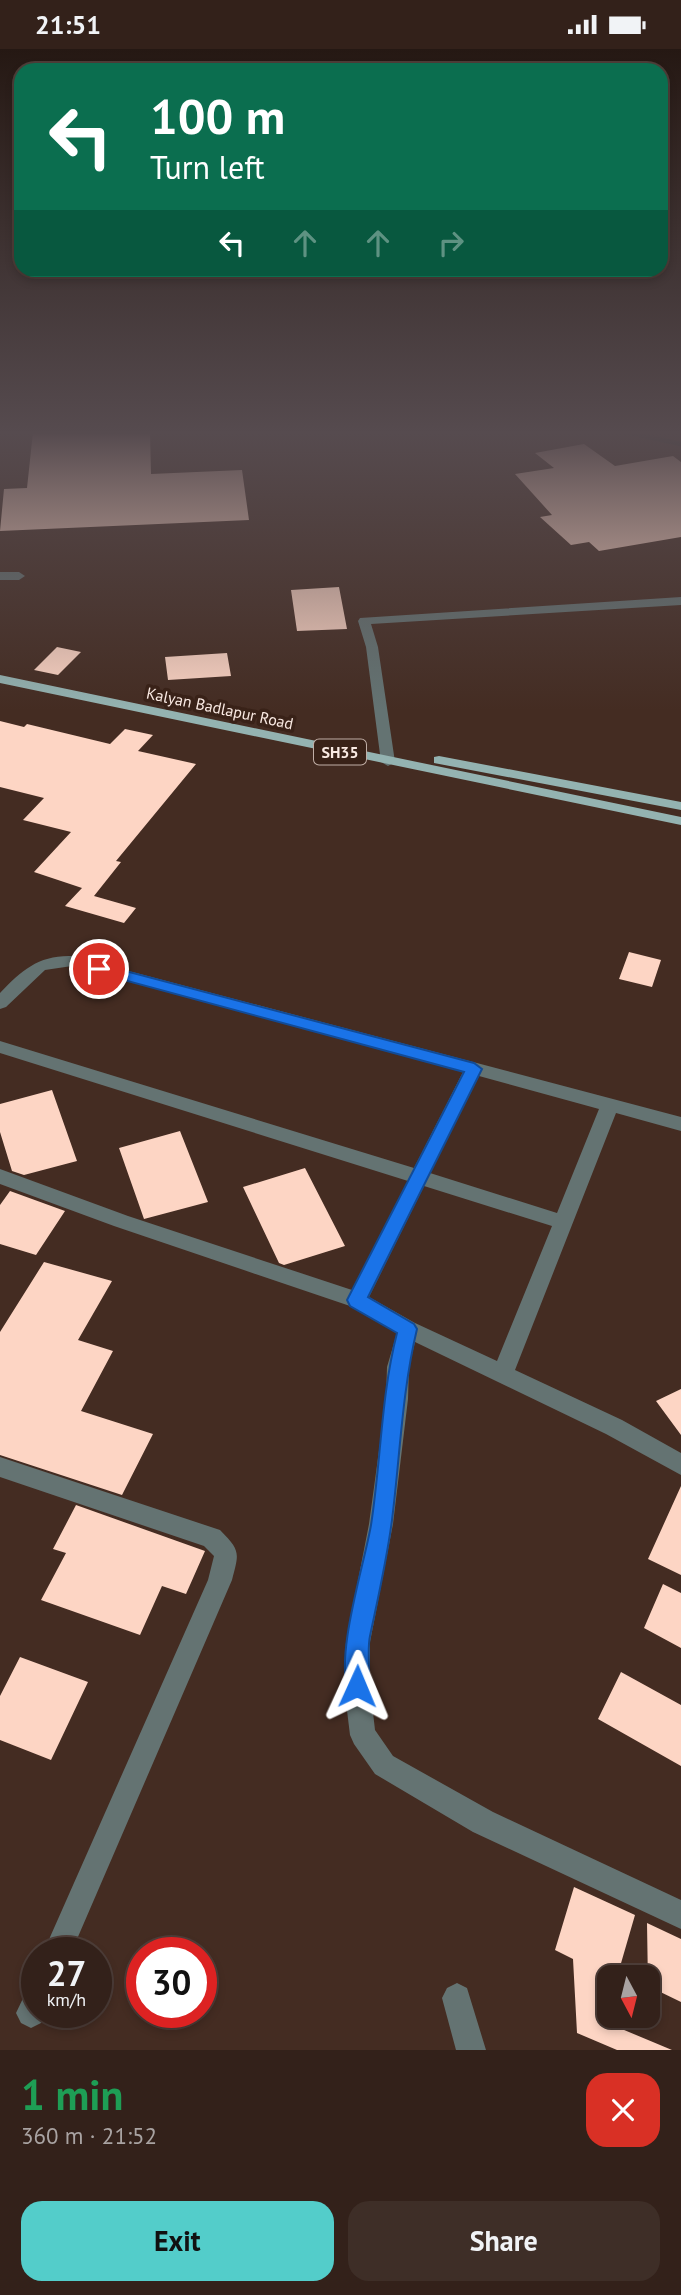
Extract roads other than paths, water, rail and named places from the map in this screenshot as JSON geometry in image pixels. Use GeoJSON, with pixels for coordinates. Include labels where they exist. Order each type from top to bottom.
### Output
{"type":"FeatureCollection","features":[{"type":"Feature","properties":{"kind":"main road","name":"Kalyan Badlapur Road"},"geometry":{"type":"LineString","coordinates":[[0,671],[681,821]]}},
{"type":"Feature","properties":{"kind":"main road","name":"Kalyan Badlapur Road"},"geometry":{"type":"LineString","coordinates":[[0,679],[387,756],[681,806]]}},
{"type":"Feature","properties":{"kind":"street"},"geometry":{"type":"LineString","coordinates":[[0,576],[19,576]]}},
{"type":"Feature","properties":{"kind":"street"},"geometry":{"type":"LineString","coordinates":[[387,756],[372,647],[365,621],[681,601]]}},
{"type":"Feature","properties":{"kind":"street"},"geometry":{"type":"LineString","coordinates":[[0,1003],[43,963],[54,960],[72,961],[681,1124]]}},
{"type":"Feature","properties":{"kind":"street"},"geometry":{"type":"LineString","coordinates":[[0,1047],[563,1222]]}},
{"type":"Feature","properties":{"kind":"street"},"geometry":{"type":"LineString","coordinates":[[357,1300],[474,1069]]}},
{"type":"Feature","properties":{"kind":"street"},"geometry":{"type":"LineString","coordinates":[[503,1374],[610,1105]]}},
{"type":"Feature","properties":{"kind":"street"},"geometry":{"type":"LineString","coordinates":[[0,1176],[121,1221],[357,1300],[408,1329],[614,1427],[681,1465]]}},
{"type":"Feature","properties":{"kind":"street"},"geometry":{"type":"LineString","coordinates":[[408,1329],[398,1367],[397,1399],[381,1524],[358,1641],[357,1686],[363,1735],[384,1765],[483,1822],[681,1916]]}},
{"type":"Feature","properties":{"kind":"street"},"geometry":{"type":"LineString","coordinates":[[0,1467],[212,1538],[227,1553],[220,1580],[64,1937]]}},
{"type":"Feature","properties":{"kind":"street"},"geometry":{"type":"LineString","coordinates":[[457,1998],[471,2050]]}}]}
